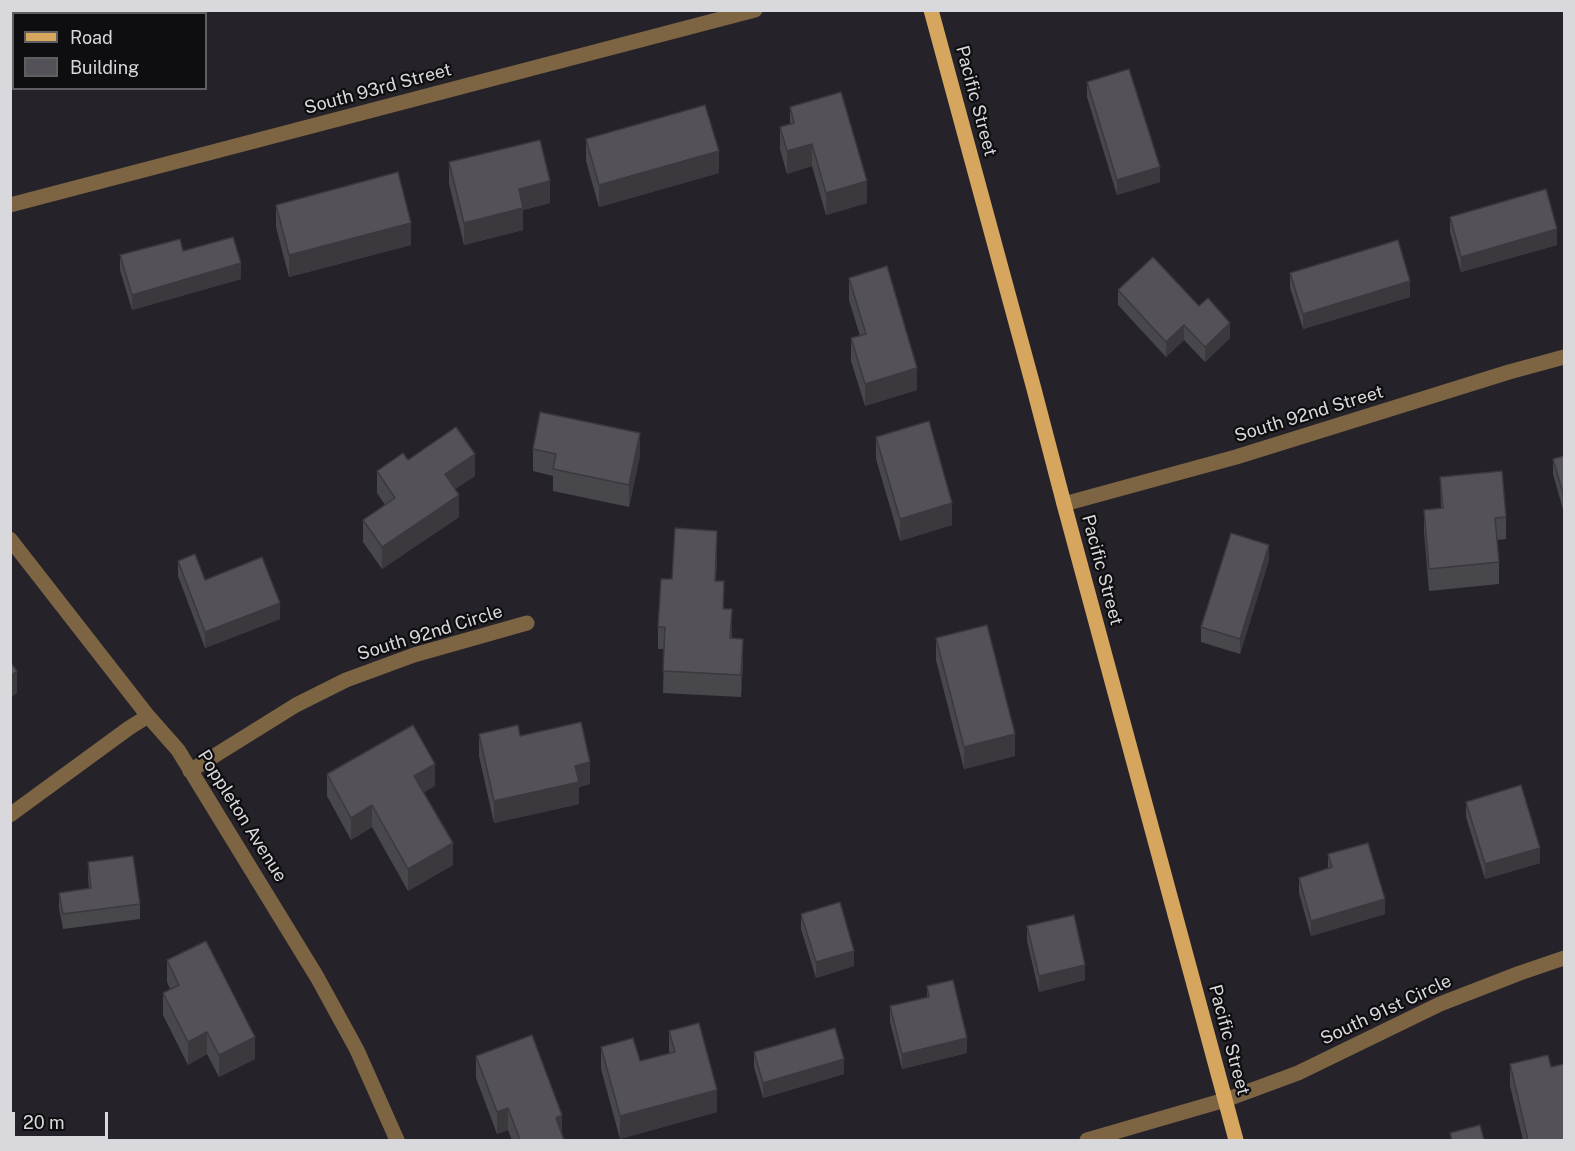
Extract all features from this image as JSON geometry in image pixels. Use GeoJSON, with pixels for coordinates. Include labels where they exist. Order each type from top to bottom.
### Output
{"type":"FeatureCollection","features":[{"type":"Feature","properties":{"kind":"main road","name":"Pacific Street"},"geometry":{"type":"LineString","coordinates":[[931,10],[1236,1140]]}},
{"type":"Feature","properties":{"kind":"street","name":"South 93rd Street"},"geometry":{"type":"LineString","coordinates":[[10,206],[755,10]]}},
{"type":"Feature","properties":{"kind":"street","name":"South 92nd Street"},"geometry":{"type":"LineString","coordinates":[[1064,504],[1236,457],[1564,357]]}},
{"type":"Feature","properties":{"kind":"street","name":"Poppleton Avenue"},"geometry":{"type":"LineString","coordinates":[[10,539],[148,716],[178,750],[317,977],[357,1050],[398,1140]]}},
{"type":"Feature","properties":{"kind":"street","name":"South 92nd Circle"},"geometry":{"type":"LineString","coordinates":[[190,771],[296,705],[346,680],[414,655],[527,623]]}},
{"type":"Feature","properties":{"kind":"street"},"geometry":{"type":"LineString","coordinates":[[10,815],[148,716]]}},
{"type":"Feature","properties":{"kind":"street","name":"South 91st Circle"},"geometry":{"type":"LineString","coordinates":[[1087,1140],[1225,1100],[1306,1070],[1440,1005],[1564,958]]}},
{"type":"Feature","properties":{"kind":"building"},"geometry":{"type":"Polygon","coordinates":[[[10,10],[54,10],[54,12],[12,12],[12,45],[10,45],[10,10]]]}},
{"type":"Feature","properties":{"kind":"building"},"geometry":{"type":"Polygon","coordinates":[[[1129,69],[1160,167],[1117,180],[1087,82],[1129,69]]]}},
{"type":"Feature","properties":{"kind":"building"},"geometry":{"type":"Polygon","coordinates":[[[841,92],[867,181],[826,193],[812,144],[787,151],[780,127],[794,123],[790,107],[841,92]]]}},
{"type":"Feature","properties":{"kind":"building"},"geometry":{"type":"Polygon","coordinates":[[[705,105],[719,151],[599,185],[586,139],[705,105]]]}},
{"type":"Feature","properties":{"kind":"building"},"geometry":{"type":"Polygon","coordinates":[[[540,140],[550,181],[519,189],[523,208],[464,223],[449,162],[540,140]]]}},
{"type":"Feature","properties":{"kind":"building"},"geometry":{"type":"Polygon","coordinates":[[[398,172],[411,223],[289,255],[276,205],[398,172]]]}},
{"type":"Feature","properties":{"kind":"building"},"geometry":{"type":"Polygon","coordinates":[[[1546,189],[1557,229],[1461,257],[1450,217],[1546,189]]]}},
{"type":"Feature","properties":{"kind":"building"},"geometry":{"type":"Polygon","coordinates":[[[233,237],[241,263],[132,295],[120,255],[180,239],[183,251],[233,237]]]}},
{"type":"Feature","properties":{"kind":"building"},"geometry":{"type":"Polygon","coordinates":[[[1398,240],[1410,281],[1303,314],[1290,273],[1398,240]]]}},
{"type":"Feature","properties":{"kind":"building"},"geometry":{"type":"Polygon","coordinates":[[[1153,257],[1199,306],[1208,298],[1230,323],[1205,347],[1184,325],[1166,342],[1118,290],[1153,257]]]}},
{"type":"Feature","properties":{"kind":"building"},"geometry":{"type":"Polygon","coordinates":[[[887,266],[917,368],[865,384],[851,338],[866,334],[849,278],[887,266]]]}},
{"type":"Feature","properties":{"kind":"building"},"geometry":{"type":"Polygon","coordinates":[[[540,412],[640,433],[629,485],[553,469],[556,454],[533,449],[540,412]]]}},
{"type":"Feature","properties":{"kind":"building"},"geometry":{"type":"Polygon","coordinates":[[[929,421],[952,503],[900,519],[876,437],[929,421]]]}},
{"type":"Feature","properties":{"kind":"building"},"geometry":{"type":"Polygon","coordinates":[[[456,427],[475,454],[445,474],[459,495],[382,547],[363,520],[395,498],[377,471],[403,453],[408,460],[456,427]]]}},
{"type":"Feature","properties":{"kind":"building"},"geometry":{"type":"Polygon","coordinates":[[[1564,456],[1564,497],[1553,459],[1564,456]]]}},
{"type":"Feature","properties":{"kind":"building"},"geometry":{"type":"Polygon","coordinates":[[[1502,471],[1506,517],[1495,518],[1499,562],[1429,569],[1424,510],[1443,508],[1440,477],[1502,471]]]}},
{"type":"Feature","properties":{"kind":"building"},"geometry":{"type":"Polygon","coordinates":[[[675,528],[717,531],[715,581],[724,581],[723,609],[732,609],[730,638],[743,639],[741,675],[663,671],[665,627],[658,627],[661,579],[672,579],[675,528]]]}},
{"type":"Feature","properties":{"kind":"building"},"geometry":{"type":"Polygon","coordinates":[[[1231,533],[1269,545],[1240,639],[1201,627],[1231,533]]]}},
{"type":"Feature","properties":{"kind":"building"},"geometry":{"type":"Polygon","coordinates":[[[195,554],[205,580],[262,557],[280,603],[205,632],[178,561],[195,554]]]}},
{"type":"Feature","properties":{"kind":"building"},"geometry":{"type":"Polygon","coordinates":[[[987,625],[1015,734],[964,747],[936,638],[987,625]]]}},
{"type":"Feature","properties":{"kind":"building"},"geometry":{"type":"Polygon","coordinates":[[[10,662],[17,671],[10,676],[10,662]]]}},
{"type":"Feature","properties":{"kind":"building"},"geometry":{"type":"Polygon","coordinates":[[[581,722],[590,762],[575,766],[579,782],[494,801],[479,734],[518,725],[520,736],[581,722]]]}},
{"type":"Feature","properties":{"kind":"building"},"geometry":{"type":"Polygon","coordinates":[[[413,725],[435,764],[414,776],[453,843],[408,869],[372,805],[351,818],[327,774],[413,725]]]}},
{"type":"Feature","properties":{"kind":"building"},"geometry":{"type":"Polygon","coordinates":[[[1521,785],[1540,848],[1485,864],[1466,802],[1521,785]]]}},
{"type":"Feature","properties":{"kind":"building"},"geometry":{"type":"Polygon","coordinates":[[[1368,843],[1385,899],[1311,921],[1299,878],[1332,867],[1328,854],[1368,843]]]}},
{"type":"Feature","properties":{"kind":"building"},"geometry":{"type":"Polygon","coordinates":[[[133,856],[140,904],[63,914],[59,893],[91,888],[88,862],[133,856]]]}},
{"type":"Feature","properties":{"kind":"building"},"geometry":{"type":"Polygon","coordinates":[[[840,902],[854,951],[816,962],[801,914],[840,902]]]}},
{"type":"Feature","properties":{"kind":"building"},"geometry":{"type":"Polygon","coordinates":[[[1074,915],[1085,965],[1039,976],[1027,926],[1074,915]]]}},
{"type":"Feature","properties":{"kind":"building"},"geometry":{"type":"Polygon","coordinates":[[[206,941],[255,1037],[219,1055],[207,1032],[188,1042],[163,993],[179,985],[167,960],[206,941]]]}},
{"type":"Feature","properties":{"kind":"building"},"geometry":{"type":"Polygon","coordinates":[[[953,980],[967,1038],[902,1054],[890,1006],[929,997],[927,986],[953,980]]]}},
{"type":"Feature","properties":{"kind":"building"},"geometry":{"type":"Polygon","coordinates":[[[699,1023],[717,1090],[620,1116],[601,1047],[633,1038],[640,1061],[675,1052],[669,1031],[699,1023]]]}},
{"type":"Feature","properties":{"kind":"building"},"geometry":{"type":"Polygon","coordinates":[[[835,1028],[844,1059],[763,1083],[754,1052],[835,1028]]]}},
{"type":"Feature","properties":{"kind":"building"},"geometry":{"type":"Polygon","coordinates":[[[532,1035],[562,1115],[556,1118],[564,1140],[520,1140],[508,1108],[497,1112],[476,1056],[532,1035]]]}},
{"type":"Feature","properties":{"kind":"building"},"geometry":{"type":"Polygon","coordinates":[[[1548,1055],[1551,1067],[1564,1064],[1564,1140],[1528,1140],[1510,1064],[1548,1055]]]}},
{"type":"Feature","properties":{"kind":"building"},"geometry":{"type":"Polygon","coordinates":[[[1480,1125],[1484,1140],[1452,1140],[1450,1133],[1480,1125]]]}}]}
